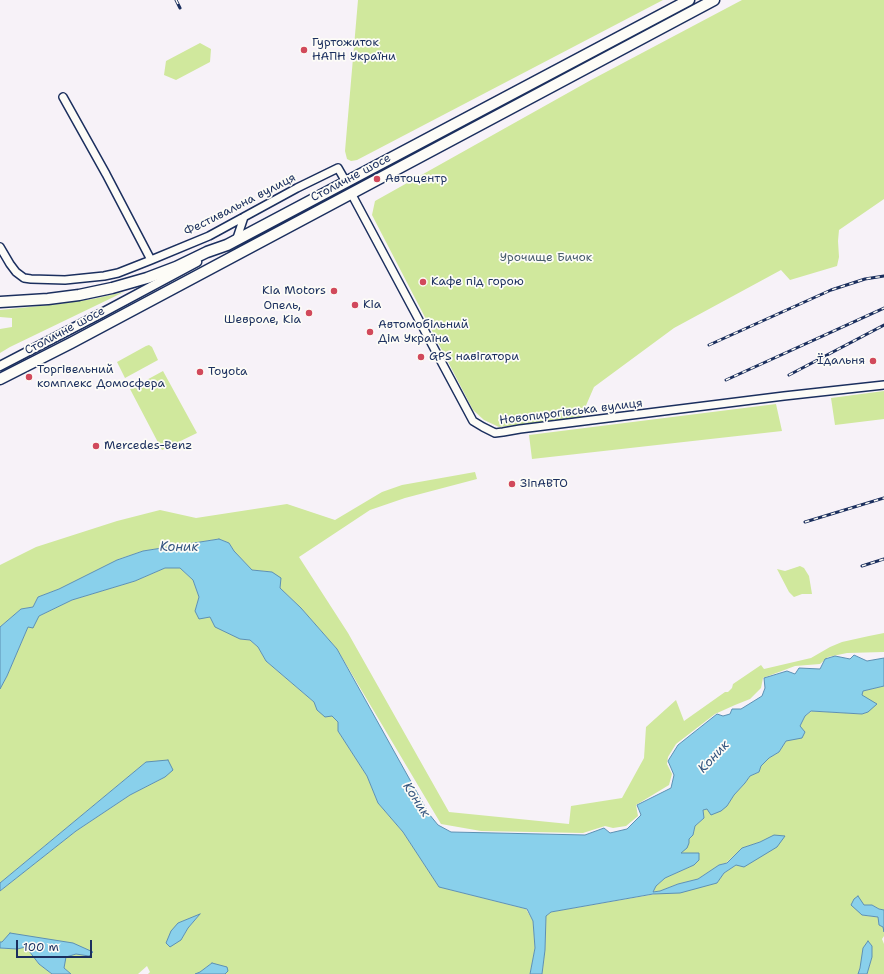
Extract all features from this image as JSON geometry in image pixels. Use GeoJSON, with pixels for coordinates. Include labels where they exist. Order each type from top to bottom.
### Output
{"type":"FeatureCollection","features":[{"type":"Feature","properties":{"kind":"highway","name":"Столичне шосе"},"geometry":{"type":"LineString","coordinates":[[232,243],[689,0]]}},
{"type":"Feature","properties":{"kind":"highway","name":"Столичне шосе"},"geometry":{"type":"LineString","coordinates":[[0,379],[78,339],[714,0]]}},
{"type":"Feature","properties":{"kind":"highway"},"geometry":{"type":"LineString","coordinates":[[0,302],[48,299],[79,295],[112,288],[147,278],[232,243]]}},
{"type":"Feature","properties":{"kind":"main road","name":"Столичне шосе"},"geometry":{"type":"LineString","coordinates":[[0,366],[232,243]]}},
{"type":"Feature","properties":{"kind":"street"},"geometry":{"type":"LineString","coordinates":[[63,97],[106,174],[151,260]]}},
{"type":"Feature","properties":{"kind":"street","name":"Фестивальна вулиця"},"geometry":{"type":"LineString","coordinates":[[0,247],[16,272],[24,278],[65,280],[104,276],[118,273],[209,236],[297,188],[338,168],[346,182]]}},
{"type":"Feature","properties":{"kind":"street","name":"Новопирогівська вулиця"},"geometry":{"type":"LineString","coordinates":[[351,193],[472,421],[494,433],[784,396],[884,385]]}},
{"type":"Feature","properties":{"kind":"street"},"geometry":{"type":"LineString","coordinates":[[232,243],[244,217]]}},
{"type":"Feature","properties":{"kind":"green space"},"geometry":{"type":"Polygon","coordinates":[[[358,0],[663,0],[357,160],[351,161],[347,159],[345,151],[358,0]]]}},
{"type":"Feature","properties":{"kind":"green space","name":"Урочище Бичок"},"geometry":{"type":"Polygon","coordinates":[[[742,0],[884,0],[884,199],[839,230],[839,257],[837,266],[790,280],[781,270],[674,328],[594,387],[581,417],[499,427],[484,420],[473,410],[372,215],[375,201],[591,80],[742,0]]]}},
{"type":"Feature","properties":{"kind":"green space"},"geometry":{"type":"Polygon","coordinates":[[[200,43],[211,49],[210,62],[176,80],[164,75],[166,61],[200,43]]]}},
{"type":"Feature","properties":{"kind":"green space"},"geometry":{"type":"Polygon","coordinates":[[[124,292],[0,353],[0,329],[12,327],[12,318],[0,317],[0,310],[59,304],[93,299],[124,292]]]}},
{"type":"Feature","properties":{"kind":"green space"},"geometry":{"type":"Polygon","coordinates":[[[149,345],[152,347],[158,360],[125,378],[117,362],[149,345]]]}},
{"type":"Feature","properties":{"kind":"green space"},"geometry":{"type":"Polygon","coordinates":[[[163,371],[197,433],[162,450],[130,389],[163,371]]]}},
{"type":"Feature","properties":{"kind":"green space"},"geometry":{"type":"Polygon","coordinates":[[[884,391],[884,419],[835,425],[831,398],[884,391]]]}},
{"type":"Feature","properties":{"kind":"green space"},"geometry":{"type":"Polygon","coordinates":[[[776,404],[782,431],[532,459],[529,435],[776,404]]]}},
{"type":"Feature","properties":{"kind":"green space"},"geometry":{"type":"Polygon","coordinates":[[[475,472],[477,479],[405,498],[370,510],[299,557],[348,633],[449,812],[569,824],[571,806],[622,798],[644,758],[646,727],[676,700],[684,721],[725,692],[728,692],[732,688],[733,684],[761,665],[764,669],[811,658],[842,642],[884,633],[884,652],[847,653],[828,657],[820,664],[795,666],[763,678],[761,688],[750,699],[715,714],[676,744],[668,757],[667,764],[672,774],[669,785],[636,805],[638,816],[626,826],[613,828],[605,826],[583,833],[481,831],[441,824],[337,649],[301,608],[280,588],[272,572],[252,570],[234,551],[229,543],[219,539],[143,551],[119,559],[59,589],[38,597],[33,607],[21,609],[0,627],[0,565],[36,547],[117,521],[160,510],[196,518],[287,504],[335,520],[382,492],[402,485],[475,472]]]}},
{"type":"Feature","properties":{"kind":"green space"},"geometry":{"type":"Polygon","coordinates":[[[800,566],[804,568],[809,576],[812,594],[802,594],[794,597],[789,592],[777,569],[785,571],[800,566]]]}},
{"type":"Feature","properties":{"kind":"green space"},"geometry":{"type":"Polygon","coordinates":[[[165,568],[180,568],[193,580],[199,597],[195,611],[210,617],[240,639],[250,640],[258,647],[266,661],[338,722],[338,731],[367,776],[378,803],[403,832],[439,887],[526,909],[533,921],[535,948],[530,974],[225,974],[228,971],[212,963],[195,974],[148,974],[150,972],[147,966],[138,974],[71,974],[64,968],[65,957],[76,954],[89,956],[0,942],[0,891],[76,831],[130,795],[165,777],[146,762],[0,883],[0,689],[28,627],[39,616],[72,600],[135,581],[165,568]],[[199,915],[178,923],[181,940],[188,928],[199,915]]]}},
{"type":"Feature","properties":{"kind":"green space"},"geometry":{"type":"Polygon","coordinates":[[[884,686],[884,910],[872,905],[864,905],[862,915],[878,917],[879,925],[883,927],[884,936],[882,939],[884,944],[884,974],[867,974],[872,957],[872,946],[868,942],[858,974],[542,974],[545,950],[546,916],[551,912],[717,883],[724,873],[774,836],[742,848],[726,863],[719,865],[698,879],[653,892],[656,886],[665,878],[694,865],[699,860],[699,853],[680,854],[693,835],[695,826],[704,818],[703,810],[727,806],[750,776],[759,772],[761,766],[769,758],[779,752],[786,741],[800,726],[805,716],[812,711],[862,714],[868,712],[862,695],[863,691],[884,686]]]}},
{"type":"Feature","properties":{"kind":"green space"},"geometry":{"type":"Polygon","coordinates":[[[26,947],[39,964],[52,974],[0,974],[0,948],[17,949],[26,947]]]}},
{"type":"Feature","properties":{"kind":"water","name":"Коник"},"geometry":{"type":"Polygon","coordinates":[[[219,539],[229,543],[234,551],[252,570],[272,572],[281,578],[280,588],[301,608],[337,649],[429,814],[438,825],[451,832],[585,835],[604,828],[610,833],[627,829],[641,815],[637,805],[671,788],[674,775],[668,761],[678,745],[717,714],[723,716],[730,714],[732,709],[741,709],[762,696],[765,688],[764,678],[787,671],[795,674],[799,668],[820,669],[825,659],[835,656],[850,659],[854,655],[867,661],[884,658],[884,686],[863,691],[862,695],[877,704],[868,712],[862,714],[811,711],[805,716],[800,726],[805,732],[802,738],[786,741],[779,752],[769,758],[761,766],[759,772],[750,776],[727,806],[721,811],[711,815],[707,809],[703,810],[704,818],[695,826],[687,848],[681,853],[699,853],[699,860],[694,865],[665,878],[656,886],[653,892],[698,879],[719,865],[727,863],[742,848],[760,842],[774,835],[785,836],[777,847],[744,867],[736,865],[724,873],[717,883],[680,893],[653,894],[551,912],[546,916],[545,950],[542,974],[530,974],[535,948],[533,921],[527,909],[439,887],[403,832],[378,803],[367,776],[338,731],[338,722],[332,716],[325,717],[317,710],[314,702],[266,661],[258,647],[250,640],[240,639],[215,627],[210,617],[199,619],[195,611],[199,597],[193,580],[180,568],[165,568],[135,581],[72,600],[39,616],[33,628],[28,627],[0,689],[0,627],[21,609],[33,607],[38,597],[59,589],[117,560],[143,551],[219,539]]]}},
{"type":"Feature","properties":{"kind":"water"},"geometry":{"type":"Polygon","coordinates":[[[168,760],[173,770],[165,777],[130,795],[76,831],[0,891],[0,883],[146,762],[168,760]]]}},
{"type":"Feature","properties":{"kind":"water"},"geometry":{"type":"Polygon","coordinates":[[[858,896],[864,905],[872,905],[884,910],[884,932],[883,927],[879,925],[878,917],[862,915],[851,905],[854,899],[858,896]]]}},
{"type":"Feature","properties":{"kind":"water"},"geometry":{"type":"Polygon","coordinates":[[[200,914],[188,928],[181,940],[170,947],[166,943],[171,931],[178,923],[200,914]]]}},
{"type":"Feature","properties":{"kind":"water"},"geometry":{"type":"Polygon","coordinates":[[[10,933],[73,943],[93,952],[89,956],[76,954],[66,957],[64,968],[71,974],[52,974],[39,964],[26,947],[17,949],[0,948],[0,942],[2,942],[10,933]]]}},
{"type":"Feature","properties":{"kind":"water"},"geometry":{"type":"Polygon","coordinates":[[[868,941],[872,946],[872,957],[867,974],[858,974],[863,948],[868,941]]]}},
{"type":"Feature","properties":{"kind":"water"},"geometry":{"type":"Polygon","coordinates":[[[212,963],[227,967],[228,971],[225,974],[195,974],[200,972],[212,963]]]}},
{"type":"Feature","properties":{"kind":"railway"},"geometry":{"type":"LineString","coordinates":[[176,0],[180,8]]}},
{"type":"Feature","properties":{"kind":"railway"},"geometry":{"type":"LineString","coordinates":[[709,345],[831,290],[865,279],[884,276]]}},
{"type":"Feature","properties":{"kind":"railway"},"geometry":{"type":"LineString","coordinates":[[726,380],[884,308]]}},
{"type":"Feature","properties":{"kind":"railway"},"geometry":{"type":"LineString","coordinates":[[789,375],[884,325]]}},
{"type":"Feature","properties":{"kind":"railway"},"geometry":{"type":"LineString","coordinates":[[805,522],[884,498]]}},
{"type":"Feature","properties":{"kind":"railway"},"geometry":{"type":"LineString","coordinates":[[862,566],[884,559]]}},
{"type":"Feature","properties":{"kind":"place","name":"Гуртожиток НАПН України"},"geometry":{"type":"Point","coordinates":[304,50]}},
{"type":"Feature","properties":{"kind":"place","name":"Автоцентр"},"geometry":{"type":"Point","coordinates":[377,179]}},
{"type":"Feature","properties":{"kind":"place","name":"Кафе під горою"},"geometry":{"type":"Point","coordinates":[423,282]}},
{"type":"Feature","properties":{"kind":"place","name":"Kia Motors"},"geometry":{"type":"Point","coordinates":[334,291]}},
{"type":"Feature","properties":{"kind":"place","name":"Kia"},"geometry":{"type":"Point","coordinates":[355,305]}},
{"type":"Feature","properties":{"kind":"place","name":"Опель, Шевроле, Кіа"},"geometry":{"type":"Point","coordinates":[309,313]}},
{"type":"Feature","properties":{"kind":"place","name":"Автомобільний Дім Україна"},"geometry":{"type":"Point","coordinates":[370,332]}},
{"type":"Feature","properties":{"kind":"place","name":"GPS навігатори"},"geometry":{"type":"Point","coordinates":[421,357]}},
{"type":"Feature","properties":{"kind":"place","name":"Їдальня"},"geometry":{"type":"Point","coordinates":[873,361]}},
{"type":"Feature","properties":{"kind":"place","name":"Toyota"},"geometry":{"type":"Point","coordinates":[200,372]}},
{"type":"Feature","properties":{"kind":"place","name":"Торгівельний комплекс Домосфера"},"geometry":{"type":"Point","coordinates":[29,377]}},
{"type":"Feature","properties":{"kind":"place","name":"Mercedes-Benz"},"geometry":{"type":"Point","coordinates":[96,446]}},
{"type":"Feature","properties":{"kind":"place","name":"ЗіпАВТО"},"geometry":{"type":"Point","coordinates":[512,484]}}]}
